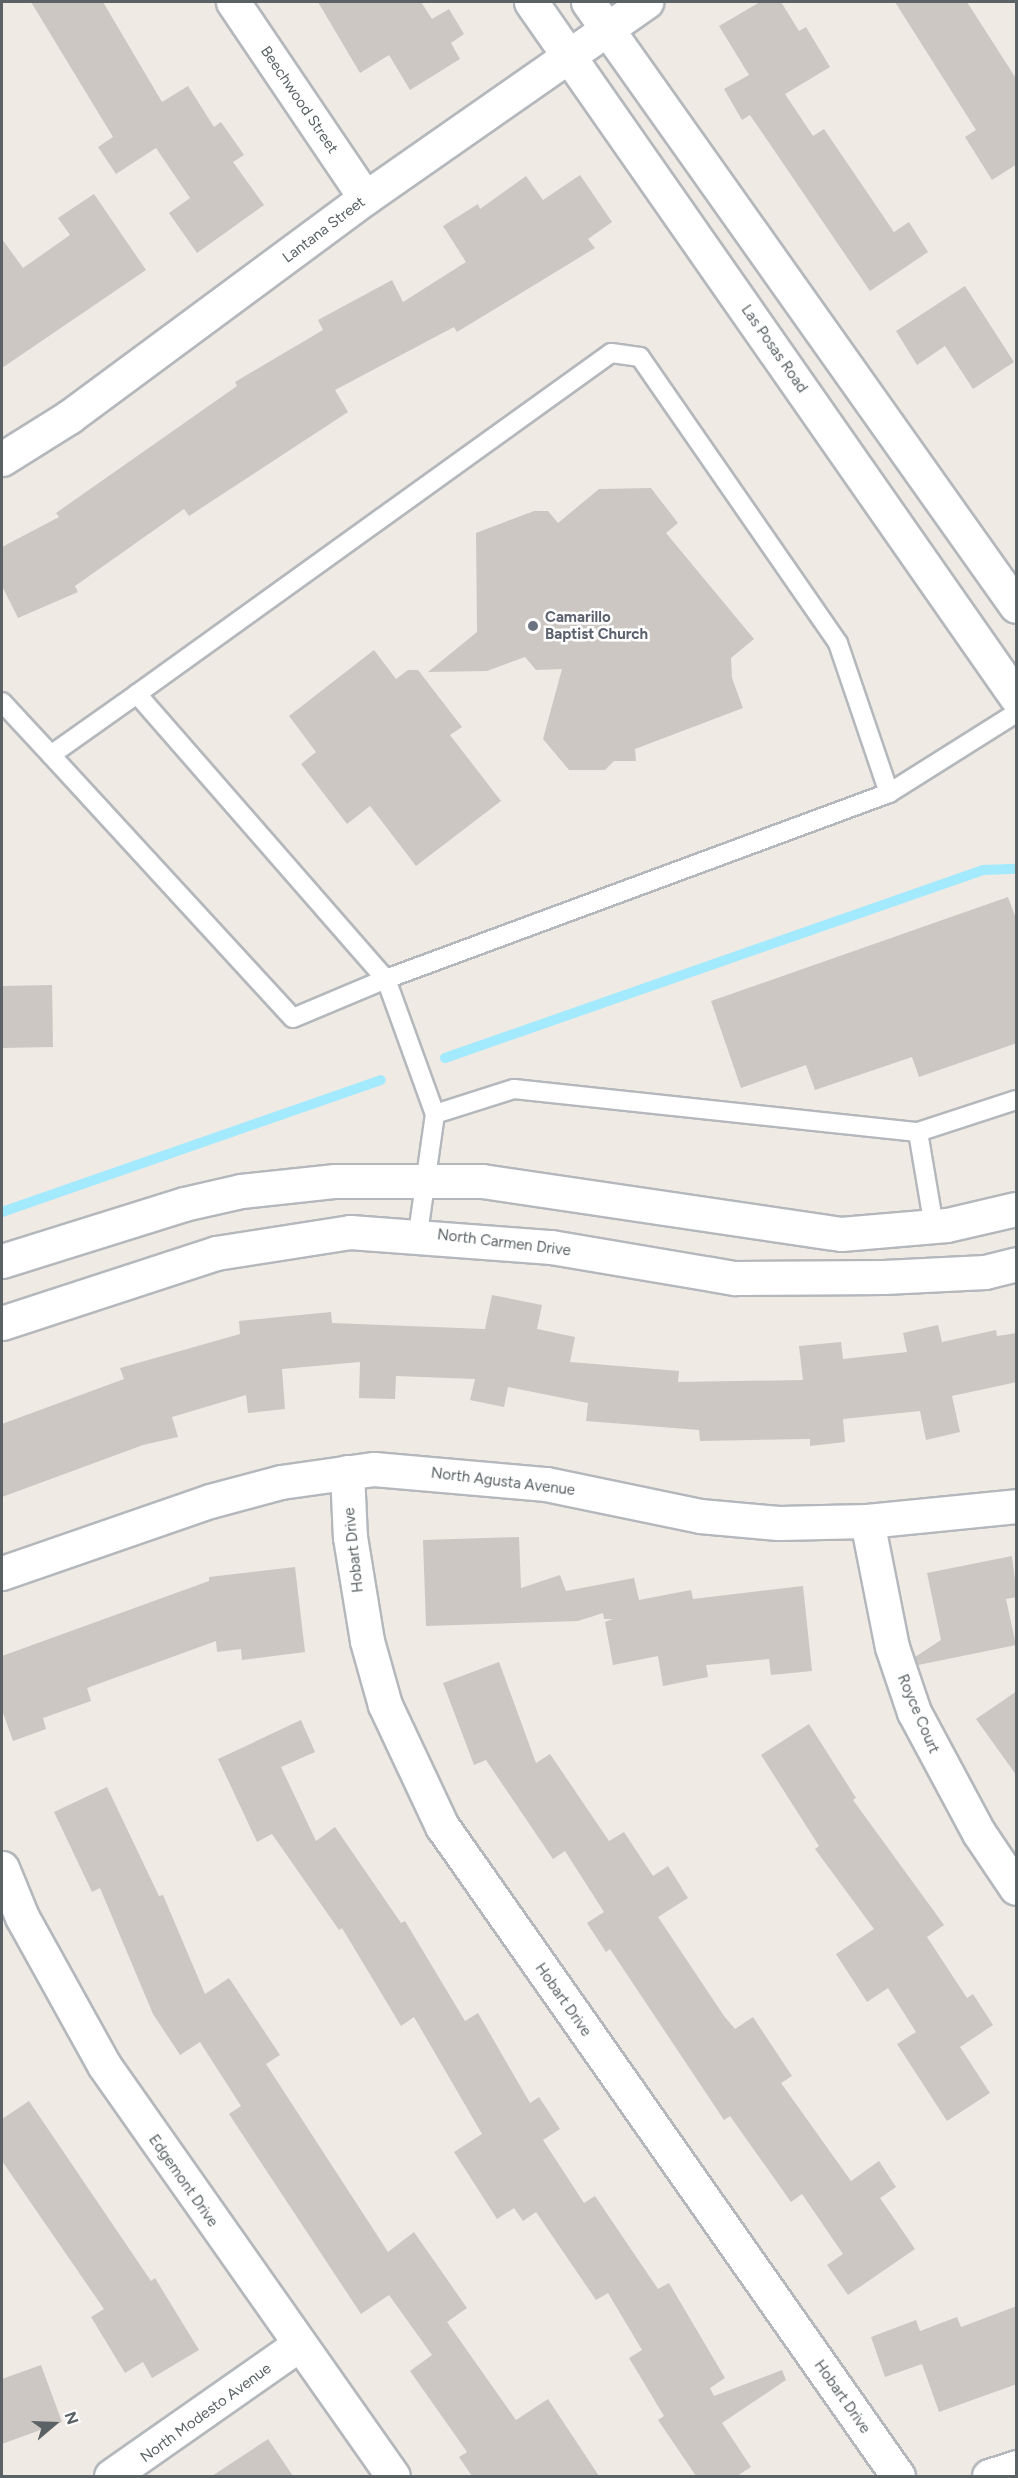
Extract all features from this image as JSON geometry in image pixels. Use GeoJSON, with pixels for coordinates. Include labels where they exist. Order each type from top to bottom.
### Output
{"type":"FeatureCollection","features":[{"type":"Feature","properties":{"kind":"street","name":"Beechwood Street"},"geometry":{"type":"LineString","coordinates":[[233,2],[365,198]]}},
{"type":"Feature","properties":{"kind":"street","name":"Las Posas Road"},"geometry":{"type":"LineString","coordinates":[[531,2],[1017,697]]}},
{"type":"Feature","properties":{"kind":"street"},"geometry":{"type":"LineString","coordinates":[[588,2],[1017,606]]}},
{"type":"Feature","properties":{"kind":"street","name":"Lantana Street"},"geometry":{"type":"LineString","coordinates":[[2,459],[69,417],[207,319],[365,198],[568,54],[646,2]]}},
{"type":"Feature","properties":{"kind":"street"},"geometry":{"type":"LineString","coordinates":[[2,1262],[184,1204],[241,1191],[335,1181],[482,1181],[841,1234],[933,1227],[1017,1209]]}},
{"type":"Feature","properties":{"kind":"street","name":"North Carmen Drive"},"geometry":{"type":"LineString","coordinates":[[2,1323],[255,1244],[350,1232],[418,1234],[551,1247],[735,1278],[884,1277],[985,1272],[1017,1264]]}},
{"type":"Feature","properties":{"kind":"street","name":"North Agusta Avenue"},"geometry":{"type":"LineString","coordinates":[[2,1573],[210,1501],[281,1482],[374,1469],[546,1484],[700,1516],[778,1523],[867,1521],[1017,1506]]}},
{"type":"Feature","properties":{"kind":"street","name":"Hobart Drive"},"geometry":{"type":"LineString","coordinates":[[347,1472],[350,1537],[367,1641],[389,1715],[442,1826],[898,2476]]}},
{"type":"Feature","properties":{"kind":"street","name":"Royce Court"},"geometry":{"type":"LineString","coordinates":[[867,1521],[892,1647],[914,1712],[973,1823],[1017,1888]]}},
{"type":"Feature","properties":{"kind":"street","name":"Edgemont Drive"},"geometry":{"type":"LineString","coordinates":[[2,1868],[22,1917],[104,2065],[298,2345],[393,2476]]}},
{"type":"Feature","properties":{"kind":"street","name":"North Modesto Avenue"},"geometry":{"type":"LineString","coordinates":[[111,2476],[298,2345]]}},
{"type":"Feature","properties":{"kind":"street"},"geometry":{"type":"LineString","coordinates":[[989,2476],[1017,2467]]}},
{"type":"Feature","properties":{"kind":"lane"},"geometry":{"type":"LineString","coordinates":[[51,755],[611,353],[640,357],[838,643],[889,793]]}},
{"type":"Feature","properties":{"kind":"lane"},"geometry":{"type":"LineString","coordinates":[[137,694],[386,979],[435,1114],[422,1181],[418,1234]]}},
{"type":"Feature","properties":{"kind":"lane"},"geometry":{"type":"LineString","coordinates":[[2,702],[293,1018],[386,979],[889,793],[1017,713]]}},
{"type":"Feature","properties":{"kind":"lane"},"geometry":{"type":"LineString","coordinates":[[435,1114],[514,1089],[918,1132],[1017,1100]]}},
{"type":"Feature","properties":{"kind":"lane"},"geometry":{"type":"LineString","coordinates":[[918,1132],[933,1227]]}},
{"type":"Feature","properties":{"kind":"building"},"geometry":{"type":"Polygon","coordinates":[[[31,2],[103,2],[162,102],[188,86],[214,127],[221,122],[244,155],[233,162],[264,205],[197,253],[169,213],[190,198],[156,148],[116,174],[98,147],[113,137],[31,2]]]}},
{"type":"Feature","properties":{"kind":"building"},"geometry":{"type":"Polygon","coordinates":[[[318,2],[421,2],[432,19],[449,9],[464,34],[451,43],[460,59],[410,90],[389,55],[360,73],[318,2]]]}},
{"type":"Feature","properties":{"kind":"building"},"geometry":{"type":"Polygon","coordinates":[[[760,2],[781,2],[799,31],[806,27],[830,67],[785,94],[813,136],[824,129],[894,232],[909,222],[928,252],[870,291],[750,115],[742,120],[724,89],[749,75],[719,26],[760,2]]]}},
{"type":"Feature","properties":{"kind":"building"},"geometry":{"type":"Polygon","coordinates":[[[895,2],[967,2],[1017,80],[1017,164],[992,180],[965,137],[976,130],[895,2]]]}},
{"type":"Feature","properties":{"kind":"building"},"geometry":{"type":"Polygon","coordinates":[[[580,175],[612,222],[588,239],[595,248],[457,332],[454,327],[335,390],[348,412],[189,516],[184,509],[75,586],[78,592],[18,618],[2,586],[2,547],[59,517],[56,513],[237,386],[235,382],[323,330],[318,320],[392,280],[403,302],[466,262],[443,226],[478,204],[480,209],[526,176],[543,200],[580,175]]]}},
{"type":"Feature","properties":{"kind":"building"},"geometry":{"type":"Polygon","coordinates":[[[94,194],[146,270],[2,368],[2,239],[23,268],[70,235],[58,218],[94,194]]]}},
{"type":"Feature","properties":{"kind":"building"},"geometry":{"type":"Polygon","coordinates":[[[965,286],[1014,362],[973,389],[945,346],[917,365],[896,331],[965,286]]]}},
{"type":"Feature","properties":{"kind":"building"},"geometry":{"type":"Polygon","coordinates":[[[651,488],[678,523],[666,533],[754,639],[731,658],[732,678],[743,708],[635,749],[636,761],[614,761],[605,770],[569,770],[543,739],[562,669],[536,670],[525,657],[487,671],[428,672],[477,632],[476,533],[534,511],[548,511],[558,523],[599,489],[651,488]]]}},
{"type":"Feature","properties":{"kind":"building"},"geometry":{"type":"Polygon","coordinates":[[[374,650],[396,679],[408,670],[418,670],[462,727],[450,735],[501,801],[416,866],[370,806],[347,824],[301,764],[316,752],[289,716],[374,650]]]}},
{"type":"Feature","properties":{"kind":"building"},"geometry":{"type":"Polygon","coordinates":[[[1008,897],[1017,921],[1017,1043],[919,1077],[912,1057],[815,1090],[806,1065],[741,1088],[711,1001],[1008,897]]]}},
{"type":"Feature","properties":{"kind":"building"},"geometry":{"type":"Polygon","coordinates":[[[52,985],[53,1047],[2,1048],[2,986],[52,985]]]}},
{"type":"Feature","properties":{"kind":"building"},"geometry":{"type":"Polygon","coordinates":[[[492,1295],[542,1305],[537,1329],[575,1337],[570,1362],[679,1371],[678,1382],[803,1380],[799,1346],[841,1342],[843,1359],[907,1352],[903,1333],[938,1325],[942,1342],[996,1330],[997,1336],[1017,1333],[1017,1382],[952,1396],[960,1432],[926,1440],[920,1411],[843,1419],[845,1442],[810,1446],[810,1439],[700,1441],[699,1430],[586,1421],[588,1403],[508,1387],[504,1407],[470,1400],[475,1379],[396,1376],[395,1399],[359,1398],[360,1362],[282,1369],[285,1409],[248,1413],[246,1395],[172,1417],[178,1437],[143,1445],[2,1497],[2,1424],[124,1379],[120,1368],[240,1334],[239,1321],[331,1312],[332,1323],[485,1329],[492,1295]]]}},
{"type":"Feature","properties":{"kind":"building"},"geometry":{"type":"Polygon","coordinates":[[[519,1537],[521,1588],[560,1575],[566,1591],[634,1578],[639,1600],[691,1590],[693,1599],[803,1586],[812,1671],[771,1675],[769,1659],[706,1665],[708,1677],[663,1686],[658,1656],[613,1665],[605,1622],[613,1619],[604,1619],[603,1613],[578,1621],[426,1626],[423,1540],[519,1537]]]}},
{"type":"Feature","properties":{"kind":"building"},"geometry":{"type":"Polygon","coordinates":[[[1012,1556],[1017,1597],[1006,1599],[1016,1645],[918,1665],[915,1657],[941,1640],[927,1573],[1012,1556]]]}},
{"type":"Feature","properties":{"kind":"building"},"geometry":{"type":"Polygon","coordinates":[[[295,1567],[305,1652],[242,1660],[241,1649],[217,1652],[216,1641],[87,1688],[91,1701],[43,1718],[46,1729],[13,1741],[2,1710],[2,1656],[209,1581],[209,1577],[295,1567]]]}},
{"type":"Feature","properties":{"kind":"building"},"geometry":{"type":"Polygon","coordinates":[[[499,1662],[536,1763],[550,1754],[609,1841],[624,1832],[653,1876],[668,1866],[688,1898],[658,1917],[724,2016],[735,2029],[753,2017],[792,2076],[781,2083],[851,2181],[879,2161],[896,2187],[880,2198],[915,2249],[848,2295],[827,2265],[843,2254],[802,2194],[791,2202],[730,2116],[724,2120],[610,1949],[606,1952],[587,1923],[604,1912],[565,1851],[553,1859],[486,1760],[474,1765],[443,1683],[499,1662]]]}},
{"type":"Feature","properties":{"kind":"building"},"geometry":{"type":"Polygon","coordinates":[[[1017,1691],[1017,1776],[976,1719],[1017,1691]]]}},
{"type":"Feature","properties":{"kind":"building"},"geometry":{"type":"Polygon","coordinates":[[[301,1720],[315,1752],[281,1767],[316,1841],[335,1827],[401,1923],[405,1921],[465,2021],[478,2013],[530,2103],[539,2097],[560,2129],[543,2140],[584,2203],[595,2196],[658,2289],[669,2283],[725,2378],[710,2388],[714,2396],[782,2370],[786,2380],[722,2423],[751,2467],[737,2476],[696,2476],[658,2420],[664,2416],[629,2358],[642,2350],[608,2293],[596,2300],[536,2212],[523,2221],[514,2208],[497,2219],[454,2152],[482,2134],[414,2017],[401,2026],[342,1928],[339,1930],[272,1834],[257,1842],[218,1759],[301,1720]]]}},
{"type":"Feature","properties":{"kind":"building"},"geometry":{"type":"Polygon","coordinates":[[[809,1724],[856,1798],[853,1800],[944,1925],[927,1937],[967,1998],[973,1994],[993,2025],[960,2047],[990,2093],[947,2121],[897,2044],[916,2032],[888,1988],[867,2002],[836,1954],[874,1929],[815,1849],[819,1846],[761,1755],[809,1724]]]}},
{"type":"Feature","properties":{"kind":"building"},"geometry":{"type":"Polygon","coordinates":[[[107,1787],[159,1896],[163,1895],[205,1994],[229,1978],[280,2055],[266,2064],[388,2252],[414,2232],[467,2308],[447,2322],[516,2420],[548,2399],[599,2476],[472,2476],[459,2457],[467,2452],[410,2371],[432,2355],[389,2295],[361,2314],[229,2114],[241,2106],[200,2042],[180,2055],[153,2014],[100,1888],[92,1892],[54,1812],[107,1787]]]}},
{"type":"Feature","properties":{"kind":"building"},"geometry":{"type":"Polygon","coordinates":[[[29,2101],[151,2281],[155,2278],[199,2350],[152,2378],[143,2362],[125,2373],[91,2317],[104,2309],[2,2161],[2,2119],[29,2101]]]}},
{"type":"Feature","properties":{"kind":"building"},"geometry":{"type":"Polygon","coordinates":[[[1017,2306],[1017,2384],[939,2412],[922,2364],[885,2377],[871,2337],[916,2320],[920,2331],[957,2317],[961,2327],[1017,2306]]]}},
{"type":"Feature","properties":{"kind":"building"},"geometry":{"type":"Polygon","coordinates":[[[41,2365],[62,2422],[2,2444],[2,2379],[41,2365]]]}},
{"type":"Feature","properties":{"kind":"building"},"geometry":{"type":"Polygon","coordinates":[[[268,2439],[293,2476],[212,2476],[268,2439]]]}},
{"type":"Feature","properties":{"kind":"waterway"},"geometry":{"type":"LineString","coordinates":[[445,1058],[983,870],[1016,869]]}},
{"type":"Feature","properties":{"kind":"waterway"},"geometry":{"type":"LineString","coordinates":[[2,1212],[381,1080]]}},
{"type":"Feature","properties":{"kind":"place","name":"Camarillo Baptist Church"},"geometry":{"type":"Point","coordinates":[533,626]}}]}
